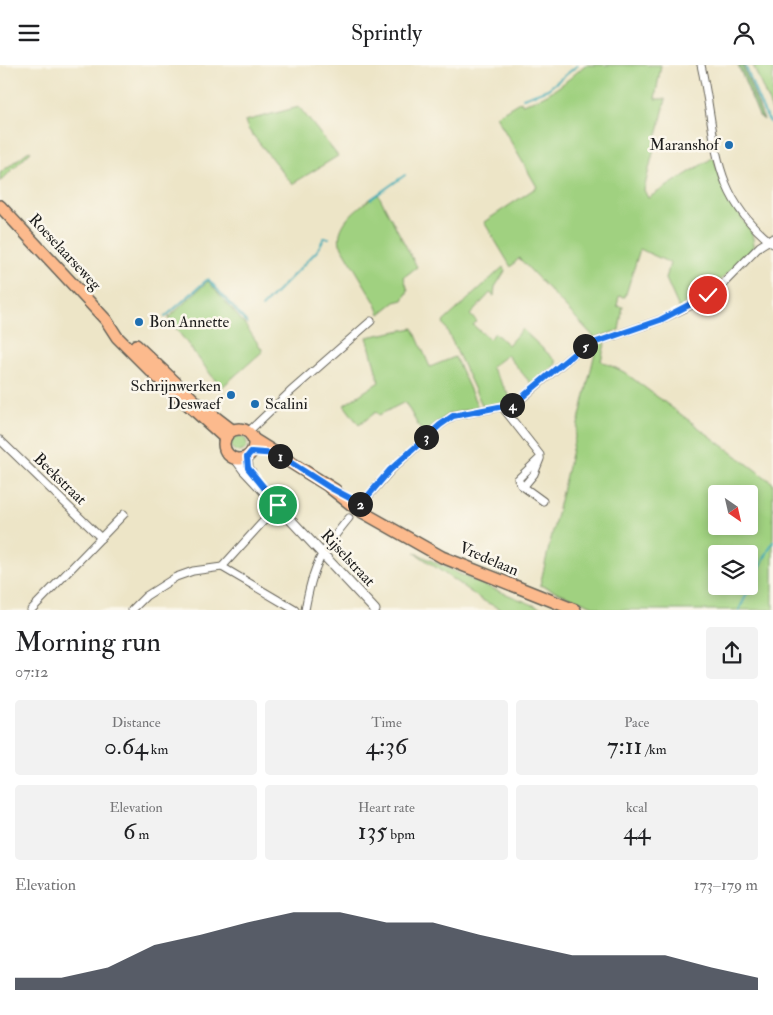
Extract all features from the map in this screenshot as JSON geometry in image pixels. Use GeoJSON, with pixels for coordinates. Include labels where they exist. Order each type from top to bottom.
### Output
{"type":"FeatureCollection","features":[{"type":"Feature","properties":{"kind":"main road","name":"Roeselaarseweg"},"geometry":{"type":"LineString","coordinates":[[0,206],[106,320],[122,332],[228,434]]}},
{"type":"Feature","properties":{"kind":"main road"},"geometry":{"type":"LineString","coordinates":[[240,429],[251,435],[245,456],[227,453],[224,449],[228,434],[240,429]]}},
{"type":"Feature","properties":{"kind":"main road","name":"Vredelaan"},"geometry":{"type":"LineString","coordinates":[[251,435],[277,454],[442,557],[576,610]]}},
{"type":"Feature","properties":{"kind":"main road","name":"Vredelaan"},"geometry":{"type":"LineString","coordinates":[[245,456],[277,454]]}},
{"type":"Feature","properties":{"kind":"street"},"geometry":{"type":"LineString","coordinates":[[359,506],[390,470],[440,425],[453,416],[503,408],[514,404],[525,397],[569,356],[582,347],[660,320],[708,295],[720,287],[760,246],[771,241],[751,226],[740,211],[724,182],[715,147],[701,65]]}},
{"type":"Feature","properties":{"kind":"street"},"geometry":{"type":"LineString","coordinates":[[251,435],[290,392],[371,321]]}},
{"type":"Feature","properties":{"kind":"street"},"geometry":{"type":"LineString","coordinates":[[503,408],[540,458],[520,474],[518,479],[524,487],[543,501]]}},
{"type":"Feature","properties":{"kind":"street","name":"Beekstraat"},"geometry":{"type":"LineString","coordinates":[[0,440],[101,538]]}},
{"type":"Feature","properties":{"kind":"street","name":"Rijselstraat"},"geometry":{"type":"LineString","coordinates":[[245,456],[244,470],[376,610]]}},
{"type":"Feature","properties":{"kind":"street"},"geometry":{"type":"LineString","coordinates":[[222,567],[278,505]]}},
{"type":"Feature","properties":{"kind":"street"},"geometry":{"type":"LineString","coordinates":[[32,610],[124,514]]}},
{"type":"Feature","properties":{"kind":"street"},"geometry":{"type":"LineString","coordinates":[[305,610],[310,581],[322,551],[349,518]]}},
{"type":"Feature","properties":{"kind":"street"},"geometry":{"type":"LineString","coordinates":[[132,610],[146,596],[176,577],[193,571],[222,567],[295,610]]}},
{"type":"Feature","properties":{"kind":"green space"},"geometry":{"type":"Polygon","coordinates":[[[585,65],[661,65],[655,99],[666,99],[644,190],[648,198],[714,157],[720,179],[728,197],[752,233],[754,244],[752,250],[711,289],[679,308],[666,279],[670,263],[640,249],[625,297],[619,296],[617,306],[623,307],[619,330],[595,338],[519,258],[511,267],[484,222],[537,187],[496,116],[521,101],[522,104],[549,93],[585,65]]]}},
{"type":"Feature","properties":{"kind":"green space"},"geometry":{"type":"Polygon","coordinates":[[[738,65],[743,65],[764,120],[759,116],[738,65]]]}},
{"type":"Feature","properties":{"kind":"green space"},"geometry":{"type":"Polygon","coordinates":[[[753,65],[773,65],[773,113],[753,65]]]}},
{"type":"Feature","properties":{"kind":"green space"},"geometry":{"type":"Polygon","coordinates":[[[299,107],[338,156],[292,184],[248,129],[245,121],[299,107]]]}},
{"type":"Feature","properties":{"kind":"green space"},"geometry":{"type":"Polygon","coordinates":[[[31,151],[0,182],[0,173],[31,151]]]}},
{"type":"Feature","properties":{"kind":"green space"},"geometry":{"type":"Polygon","coordinates":[[[378,194],[417,267],[404,277],[408,291],[403,300],[395,302],[380,314],[340,244],[342,228],[346,221],[358,208],[378,194]]]}},
{"type":"Feature","properties":{"kind":"green space"},"geometry":{"type":"Polygon","coordinates":[[[503,267],[505,271],[495,287],[494,296],[490,293],[470,315],[477,321],[473,325],[489,339],[495,333],[508,345],[522,329],[556,361],[556,364],[533,386],[507,355],[491,367],[513,401],[483,407],[443,322],[503,267]]]}},
{"type":"Feature","properties":{"kind":"green space"},"geometry":{"type":"Polygon","coordinates":[[[208,281],[246,326],[263,351],[221,388],[168,318],[208,281]]]}},
{"type":"Feature","properties":{"kind":"green space"},"geometry":{"type":"Polygon","coordinates":[[[413,328],[430,367],[455,357],[478,407],[449,414],[423,434],[405,402],[379,415],[376,412],[359,425],[344,405],[379,382],[367,337],[413,328]]]}},
{"type":"Feature","properties":{"kind":"green space"},"geometry":{"type":"Polygon","coordinates":[[[606,340],[601,361],[624,372],[773,483],[773,610],[603,610],[540,585],[597,344],[606,340]]]}},
{"type":"Feature","properties":{"kind":"green space"},"geometry":{"type":"Polygon","coordinates":[[[239,436],[245,438],[247,444],[245,450],[239,452],[233,450],[231,444],[233,438],[239,436]]]}},
{"type":"Feature","properties":{"kind":"green space"},"geometry":{"type":"Polygon","coordinates":[[[414,552],[474,581],[546,610],[502,610],[482,600],[414,552]]]}},
{"type":"Feature","properties":{"kind":"waterway"},"geometry":{"type":"LineString","coordinates":[[523,98],[548,89],[578,65]]}},
{"type":"Feature","properties":{"kind":"waterway"},"geometry":{"type":"LineString","coordinates":[[745,65],[761,106],[773,125]]}},
{"type":"Feature","properties":{"kind":"waterway"},"geometry":{"type":"LineString","coordinates":[[371,199],[405,175]]}},
{"type":"Feature","properties":{"kind":"waterway"},"geometry":{"type":"LineString","coordinates":[[262,307],[317,251],[324,238],[329,238]]}},
{"type":"Feature","properties":{"kind":"waterway"},"geometry":{"type":"LineString","coordinates":[[165,317],[208,279],[247,323]]}},
{"type":"Feature","properties":{"kind":"waterway"},"geometry":{"type":"LineString","coordinates":[[739,610],[773,541]]}},
{"type":"Feature","properties":{"kind":"place","name":"Maranshof"},"geometry":{"type":"Point","coordinates":[729,145]}},
{"type":"Feature","properties":{"kind":"place","name":"Bon Annette"},"geometry":{"type":"Point","coordinates":[139,322]}},
{"type":"Feature","properties":{"kind":"place","name":"Schrijnwerken Deswaef"},"geometry":{"type":"Point","coordinates":[231,395]}},
{"type":"Feature","properties":{"kind":"place","name":"Scalini"},"geometry":{"type":"Point","coordinates":[255,404]}},
{"type":"Feature","properties":{"kind":"route"},"geometry":{"type":"LineString","coordinates":[[278,505],[258,483],[248,468],[246,461],[251,452],[277,454],[308,475],[361,504],[390,470],[440,425],[453,416],[503,408],[514,404],[525,397],[569,356],[582,347],[660,320],[708,295]]}}]}
